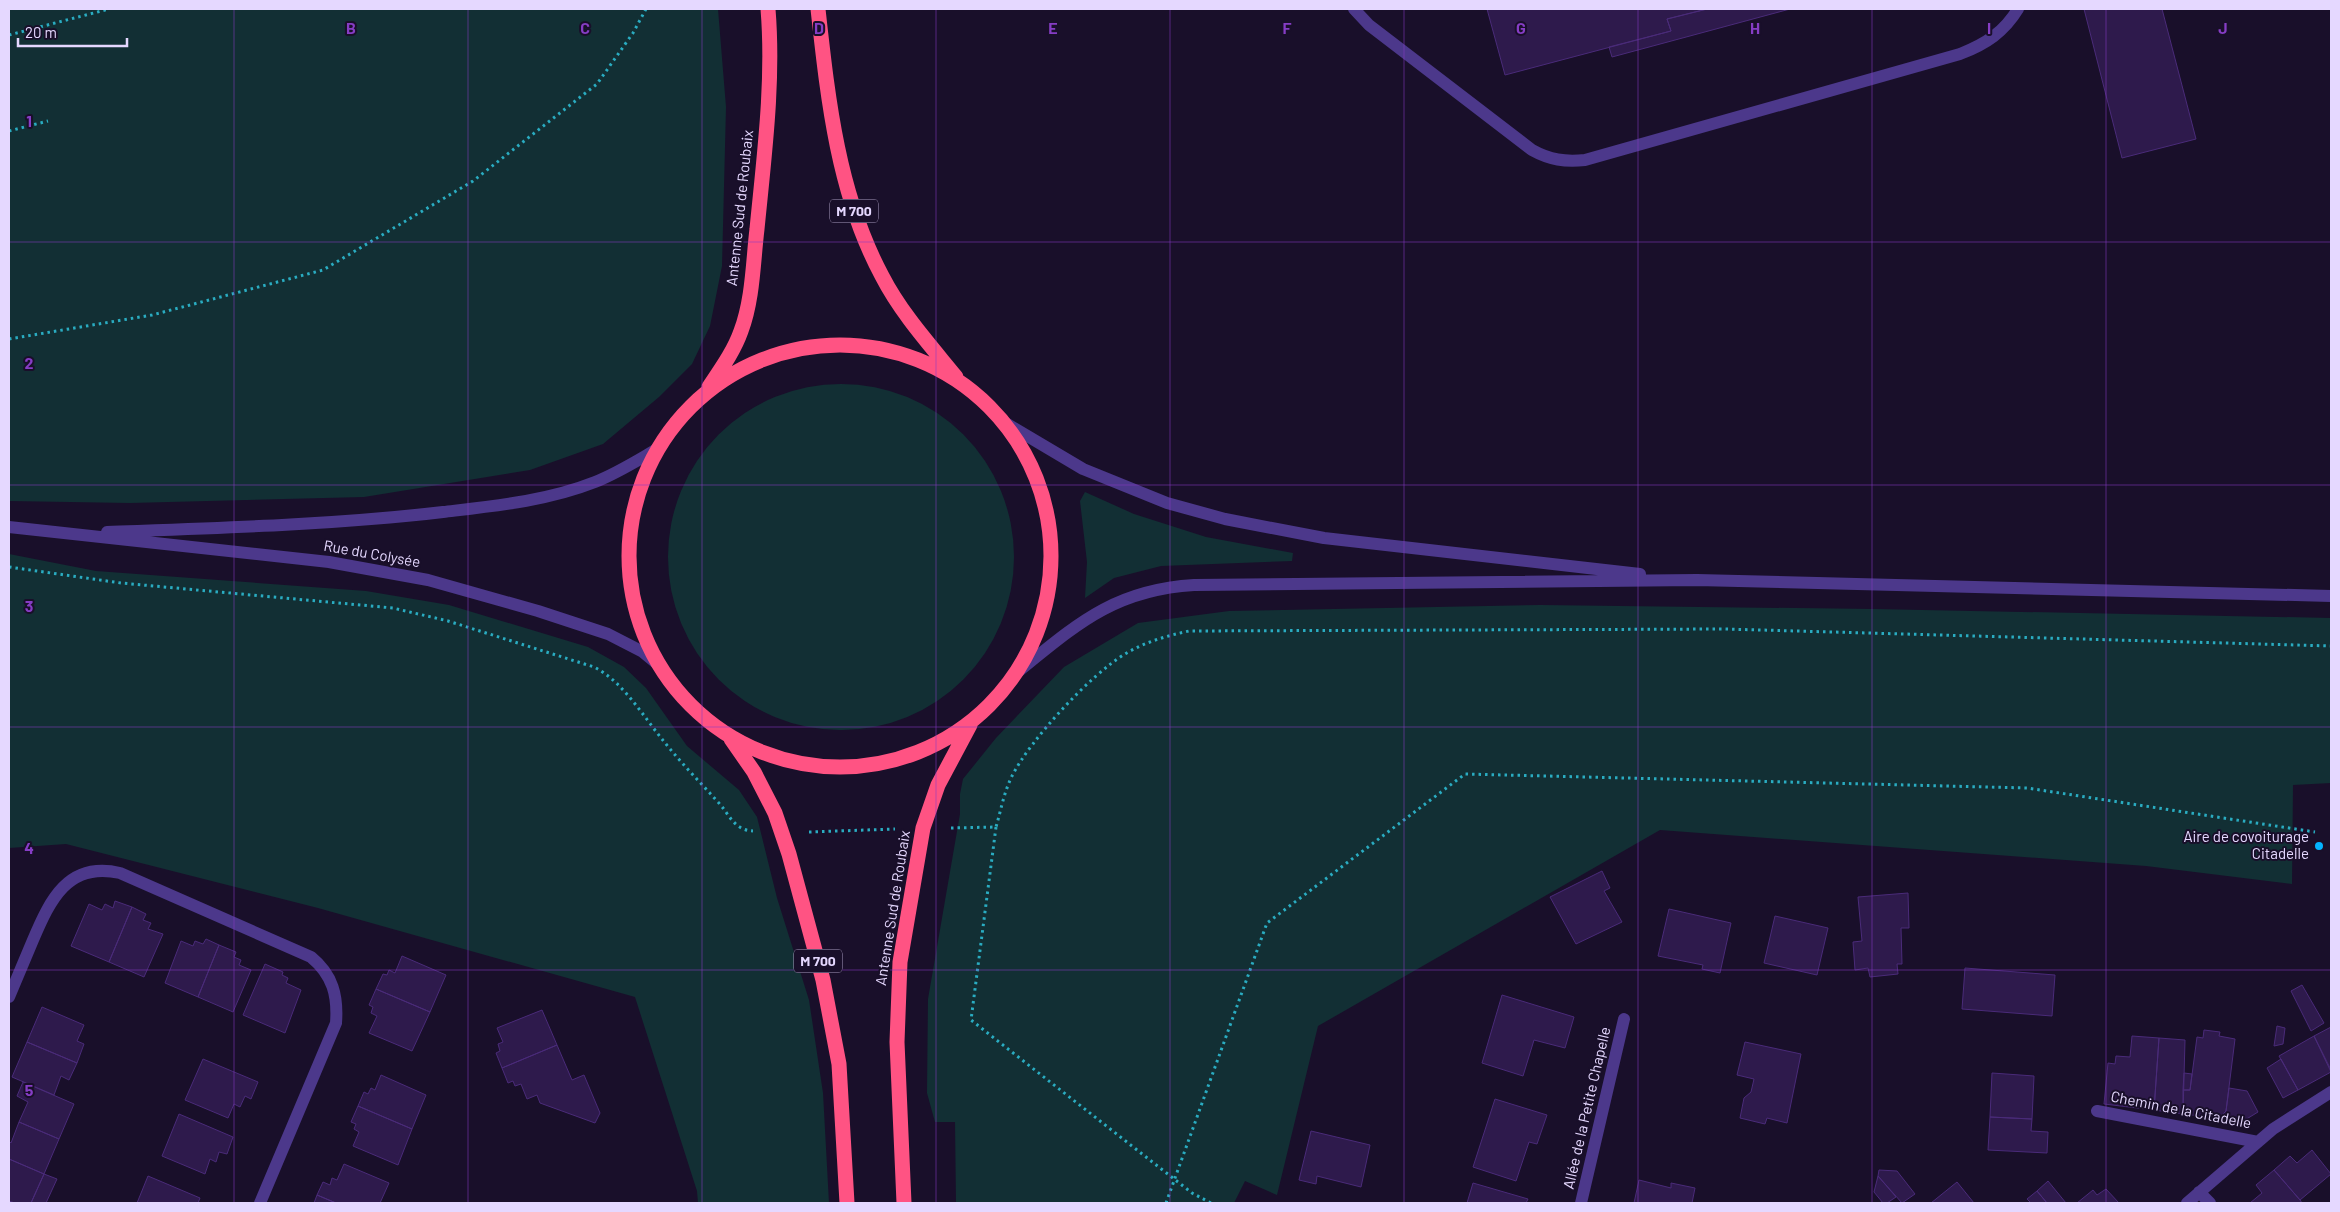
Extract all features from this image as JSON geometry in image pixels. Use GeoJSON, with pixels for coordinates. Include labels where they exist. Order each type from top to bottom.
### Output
{"type":"FeatureCollection","features":[{"type":"Feature","properties":{"kind":"highway","name":"Antenne Sud de Roubaix"},"geometry":{"type":"LineString","coordinates":[[701,398],[731,354],[741,331],[750,291],[765,150],[769,59],[768,9]]}},
{"type":"Feature","properties":{"kind":"highway","name":"M 700"},"geometry":{"type":"LineString","coordinates":[[818,9],[834,133],[850,198],[861,230],[875,263],[897,303],[961,384]]}},
{"type":"Feature","properties":{"kind":"highway"},"geometry":{"type":"LineString","coordinates":[[829,346],[871,348],[898,354],[924,363],[961,384],[1002,421],[1025,454],[1045,505],[1051,545],[1050,573],[1043,614],[1034,639],[1014,675],[996,698],[974,719],[947,738],[918,752],[886,762],[854,766],[821,766],[789,761],[758,751],[729,735],[690,706],[660,666],[639,622],[632,590],[629,558],[631,525],[636,501],[644,478],[659,448],[678,422],[701,398],[724,381],[761,361],[801,350],[829,346]]}},
{"type":"Feature","properties":{"kind":"highway","name":"Antenne Sud de Roubaix"},"geometry":{"type":"LineString","coordinates":[[904,1203],[897,1042],[898,982],[917,851],[923,828],[938,785],[959,743],[974,719]]}},
{"type":"Feature","properties":{"kind":"highway","name":"M 700"},"geometry":{"type":"LineString","coordinates":[[729,735],[766,793],[782,832],[821,971],[834,1034],[842,1095],[847,1203]]}},
{"type":"Feature","properties":{"kind":"street"},"geometry":{"type":"LineString","coordinates":[[1354,9],[1369,25],[1532,150],[1548,158],[1567,162],[1585,160],[1960,54],[1980,46],[1996,36],[2012,20],[2018,9]]}},
{"type":"Feature","properties":{"kind":"street"},"geometry":{"type":"LineString","coordinates":[[1002,421],[1048,450],[1100,476],[1167,503],[1248,524],[1324,538],[1697,580]]}},
{"type":"Feature","properties":{"kind":"street","name":"Rue du Colysée"},"geometry":{"type":"LineString","coordinates":[[62,534],[314,525],[505,504],[564,492],[594,482],[615,474],[659,448]]}},
{"type":"Feature","properties":{"kind":"street","name":"Rue du Colysée"},"geometry":{"type":"LineString","coordinates":[[9,527],[329,562],[428,580],[538,611],[608,634],[643,652],[660,666]]}},
{"type":"Feature","properties":{"kind":"street"},"geometry":{"type":"LineString","coordinates":[[1014,675],[1101,609],[1134,595],[1172,586],[1300,583],[1697,580],[2331,596]]}},
{"type":"Feature","properties":{"kind":"street"},"geometry":{"type":"LineString","coordinates":[[2291,596],[2331,590]]}},
{"type":"Feature","properties":{"kind":"street"},"geometry":{"type":"LineString","coordinates":[[9,997],[47,908],[68,882],[90,871],[104,870],[120,873],[311,956],[328,974],[333,986],[336,999],[336,1024],[260,1203]]}},
{"type":"Feature","properties":{"kind":"street","name":"Allée de la Petite Chapelle"},"geometry":{"type":"LineString","coordinates":[[1581,1203],[1624,1019]]}},
{"type":"Feature","properties":{"kind":"street","name":"Chemin de la Citadelle"},"geometry":{"type":"LineString","coordinates":[[2187,1203],[2289,1118],[2331,1092]]}},
{"type":"Feature","properties":{"kind":"street","name":"Chemin de la Citadelle"},"geometry":{"type":"LineString","coordinates":[[2097,1110],[2258,1142]]}},
{"type":"Feature","properties":{"kind":"street"},"geometry":{"type":"LineString","coordinates":[[2199,1192],[2210,1203]]}},
{"type":"Feature","properties":{"kind":"path"},"geometry":{"type":"LineString","coordinates":[[9,35],[109,9]]}},
{"type":"Feature","properties":{"kind":"path"},"geometry":{"type":"LineString","coordinates":[[9,339],[152,315],[323,270],[473,181],[597,84],[633,33],[646,9]]}},
{"type":"Feature","properties":{"kind":"path"},"geometry":{"type":"LineString","coordinates":[[9,131],[48,121]]}},
{"type":"Feature","properties":{"kind":"path"},"geometry":{"type":"LineString","coordinates":[[9,568],[121,583],[394,608],[448,621],[594,666],[613,678],[622,687],[639,712],[681,762],[719,802],[740,829],[782,832],[996,827]]}},
{"type":"Feature","properties":{"kind":"path"},"geometry":{"type":"LineString","coordinates":[[1211,1203],[1192,1193],[971,1020],[996,827],[1012,776],[1043,732],[1090,682],[1124,654],[1138,647],[1165,636],[1189,632],[1725,629],[2331,646]]}},
{"type":"Feature","properties":{"kind":"path"},"geometry":{"type":"LineString","coordinates":[[1166,1203],[1267,923],[1465,774],[2027,788],[2315,832]]}},
{"type":"Feature","properties":{"kind":"green space"},"geometry":{"type":"Polygon","coordinates":[[[9,9],[718,9],[726,107],[722,266],[710,326],[692,364],[659,397],[603,444],[530,470],[364,497],[130,503],[9,501],[9,9]]]}},
{"type":"Feature","properties":{"kind":"green space"},"geometry":{"type":"Polygon","coordinates":[[[841,384],[875,388],[907,398],[937,414],[963,435],[984,461],[1000,491],[1010,523],[1014,557],[1010,591],[1000,623],[984,653],[963,679],[937,700],[907,716],[875,726],[841,730],[807,726],[775,716],[745,700],[719,679],[698,653],[682,623],[672,591],[668,557],[672,523],[682,491],[698,461],[719,435],[745,414],[775,398],[807,388],[841,384]]]}},
{"type":"Feature","properties":{"kind":"green space"},"geometry":{"type":"Polygon","coordinates":[[[1085,492],[1134,514],[1206,537],[1293,553],[1292,561],[1161,566],[1114,578],[1085,598],[1087,562],[1080,501],[1085,492]]]}},
{"type":"Feature","properties":{"kind":"green space"},"geometry":{"type":"Polygon","coordinates":[[[9,554],[96,571],[366,591],[449,605],[588,647],[624,667],[646,688],[687,746],[739,790],[757,817],[777,898],[809,1000],[823,1093],[829,1203],[698,1203],[697,1191],[635,997],[318,908],[66,844],[9,848],[9,554]]]}},
{"type":"Feature","properties":{"kind":"green space"},"geometry":{"type":"Polygon","coordinates":[[[1540,605],[2331,618],[2331,783],[2293,785],[2292,884],[2146,866],[1660,830],[1318,1026],[1277,1195],[1245,1181],[1234,1203],[956,1203],[955,1122],[935,1122],[927,1093],[928,999],[960,814],[960,794],[963,779],[996,738],[1064,667],[1138,623],[1229,611],[1540,605]]]}},
{"type":"Feature","properties":{"kind":"building"},"geometry":{"type":"Polygon","coordinates":[[[1487,9],[1707,9],[1667,19],[1671,31],[1505,75],[1487,9]]]}},
{"type":"Feature","properties":{"kind":"building"},"geometry":{"type":"Polygon","coordinates":[[[1707,9],[1790,9],[1612,57],[1609,47],[1671,31],[1667,19],[1707,9]]]}},
{"type":"Feature","properties":{"kind":"building"},"geometry":{"type":"Polygon","coordinates":[[[2084,9],[2162,9],[2196,139],[2122,158],[2084,9]]]}},
{"type":"Feature","properties":{"kind":"building"},"geometry":{"type":"Polygon","coordinates":[[[1602,871],[1610,888],[1604,891],[1622,922],[1576,944],[1550,897],[1602,871]]]}},
{"type":"Feature","properties":{"kind":"building"},"geometry":{"type":"Polygon","coordinates":[[[1908,893],[1909,928],[1901,928],[1902,964],[1897,964],[1898,974],[1870,977],[1868,968],[1855,970],[1853,942],[1862,941],[1858,897],[1908,893]]]}},
{"type":"Feature","properties":{"kind":"building"},"geometry":{"type":"Polygon","coordinates":[[[115,901],[132,907],[109,962],[71,946],[89,904],[102,910],[105,904],[113,908],[115,901]]]}},
{"type":"Feature","properties":{"kind":"building"},"geometry":{"type":"Polygon","coordinates":[[[132,907],[146,914],[143,920],[151,923],[148,929],[163,934],[144,977],[109,962],[132,907]]]}},
{"type":"Feature","properties":{"kind":"building"},"geometry":{"type":"Polygon","coordinates":[[[1669,909],[1731,923],[1720,973],[1702,969],[1703,965],[1658,956],[1669,909]]]}},
{"type":"Feature","properties":{"kind":"building"},"geometry":{"type":"Polygon","coordinates":[[[1775,916],[1828,928],[1817,975],[1764,963],[1775,916]]]}},
{"type":"Feature","properties":{"kind":"building"},"geometry":{"type":"Polygon","coordinates":[[[206,939],[219,945],[198,997],[165,983],[181,941],[193,946],[195,941],[203,944],[206,939]]]}},
{"type":"Feature","properties":{"kind":"building"},"geometry":{"type":"Polygon","coordinates":[[[219,945],[236,952],[234,957],[241,960],[239,965],[251,970],[233,1012],[198,997],[219,945]]]}},
{"type":"Feature","properties":{"kind":"building"},"geometry":{"type":"Polygon","coordinates":[[[402,956],[446,975],[430,1012],[376,989],[383,974],[387,975],[389,970],[395,973],[402,956]]]}},
{"type":"Feature","properties":{"kind":"building"},"geometry":{"type":"Polygon","coordinates":[[[265,964],[283,972],[282,975],[288,978],[286,983],[301,990],[285,1033],[243,1015],[265,964]]]}},
{"type":"Feature","properties":{"kind":"building"},"geometry":{"type":"Polygon","coordinates":[[[1965,968],[2055,975],[2052,1016],[1962,1009],[1965,968]]]}},
{"type":"Feature","properties":{"kind":"building"},"geometry":{"type":"Polygon","coordinates":[[[2302,985],[2324,1023],[2311,1031],[2291,991],[2302,985]]]}},
{"type":"Feature","properties":{"kind":"building"},"geometry":{"type":"Polygon","coordinates":[[[376,989],[430,1012],[412,1051],[369,1033],[377,1016],[371,1013],[373,1007],[369,1005],[376,989]]]}},
{"type":"Feature","properties":{"kind":"building"},"geometry":{"type":"Polygon","coordinates":[[[1502,995],[1574,1017],[1565,1048],[1534,1040],[1523,1076],[1482,1063],[1502,995]]]}},
{"type":"Feature","properties":{"kind":"building"},"geometry":{"type":"Polygon","coordinates":[[[42,1007],[84,1025],[77,1041],[84,1044],[77,1063],[27,1042],[42,1007]]]}},
{"type":"Feature","properties":{"kind":"building"},"geometry":{"type":"Polygon","coordinates":[[[542,1010],[557,1045],[502,1068],[496,1053],[500,1051],[498,1044],[503,1042],[497,1028],[542,1010]]]}},
{"type":"Feature","properties":{"kind":"building"},"geometry":{"type":"Polygon","coordinates":[[[2277,1026],[2285,1028],[2283,1044],[2274,1046],[2277,1026]]]}},
{"type":"Feature","properties":{"kind":"building"},"geometry":{"type":"Polygon","coordinates":[[[2331,1027],[2331,1070],[2314,1036],[2331,1027]]]}},
{"type":"Feature","properties":{"kind":"building"},"geometry":{"type":"Polygon","coordinates":[[[2204,1030],[2220,1032],[2219,1036],[2235,1039],[2226,1111],[2219,1118],[2183,1114],[2183,1090],[2190,1090],[2197,1037],[2203,1038],[2204,1030]]]}},
{"type":"Feature","properties":{"kind":"building"},"geometry":{"type":"Polygon","coordinates":[[[2132,1036],[2159,1038],[2154,1110],[2104,1104],[2108,1063],[2115,1064],[2116,1056],[2130,1057],[2132,1036]]]}},
{"type":"Feature","properties":{"kind":"building"},"geometry":{"type":"Polygon","coordinates":[[[2314,1036],[2331,1072],[2298,1090],[2279,1056],[2314,1036]]]}},
{"type":"Feature","properties":{"kind":"building"},"geometry":{"type":"Polygon","coordinates":[[[2159,1038],[2185,1040],[2183,1114],[2154,1110],[2159,1038]]]}},
{"type":"Feature","properties":{"kind":"building"},"geometry":{"type":"Polygon","coordinates":[[[27,1042],[77,1063],[69,1080],[61,1076],[54,1095],[12,1077],[27,1042]]]}},
{"type":"Feature","properties":{"kind":"building"},"geometry":{"type":"Polygon","coordinates":[[[1745,1042],[1801,1054],[1787,1123],[1767,1118],[1765,1124],[1740,1118],[1744,1098],[1751,1092],[1754,1079],[1737,1075],[1745,1042]]]}},
{"type":"Feature","properties":{"kind":"building"},"geometry":{"type":"Polygon","coordinates":[[[557,1045],[572,1080],[584,1075],[600,1113],[595,1123],[540,1103],[537,1095],[527,1099],[521,1084],[515,1086],[513,1081],[508,1083],[502,1068],[557,1045]]]}},
{"type":"Feature","properties":{"kind":"building"},"geometry":{"type":"Polygon","coordinates":[[[203,1059],[258,1082],[251,1099],[245,1096],[240,1107],[234,1104],[228,1118],[185,1100],[203,1059]]]}},
{"type":"Feature","properties":{"kind":"building"},"geometry":{"type":"Polygon","coordinates":[[[2281,1059],[2298,1090],[2283,1098],[2267,1068],[2281,1059]]]}},
{"type":"Feature","properties":{"kind":"building"},"geometry":{"type":"Polygon","coordinates":[[[1992,1073],[2034,1076],[2032,1119],[1990,1117],[1992,1073]]]}},
{"type":"Feature","properties":{"kind":"building"},"geometry":{"type":"Polygon","coordinates":[[[2184,1073],[2192,1074],[2190,1090],[2183,1090],[2184,1073]]]}},
{"type":"Feature","properties":{"kind":"building"},"geometry":{"type":"Polygon","coordinates":[[[381,1075],[426,1095],[412,1129],[358,1106],[364,1092],[368,1094],[371,1088],[375,1090],[381,1075]]]}},
{"type":"Feature","properties":{"kind":"building"},"geometry":{"type":"Polygon","coordinates":[[[23,1082],[74,1104],[59,1139],[19,1122],[28,1102],[17,1096],[23,1082]]]}},
{"type":"Feature","properties":{"kind":"building"},"geometry":{"type":"Polygon","coordinates":[[[2229,1088],[2247,1091],[2258,1112],[2240,1123],[2219,1118],[2226,1111],[2229,1088]]]}},
{"type":"Feature","properties":{"kind":"building"},"geometry":{"type":"Polygon","coordinates":[[[1495,1099],[1547,1115],[1537,1144],[1529,1142],[1516,1181],[1473,1167],[1495,1099]]]}},
{"type":"Feature","properties":{"kind":"building"},"geometry":{"type":"Polygon","coordinates":[[[358,1106],[412,1129],[398,1165],[353,1146],[359,1132],[354,1129],[356,1124],[351,1122],[358,1106]]]}},
{"type":"Feature","properties":{"kind":"building"},"geometry":{"type":"Polygon","coordinates":[[[179,1114],[233,1137],[227,1154],[219,1152],[216,1162],[210,1159],[205,1174],[162,1156],[179,1114]]]}},
{"type":"Feature","properties":{"kind":"building"},"geometry":{"type":"Polygon","coordinates":[[[1990,1117],[2032,1119],[2031,1131],[2048,1132],[2047,1153],[1988,1150],[1990,1117]]]}},
{"type":"Feature","properties":{"kind":"building"},"geometry":{"type":"Polygon","coordinates":[[[19,1122],[59,1139],[44,1174],[9,1159],[9,1141],[11,1143],[19,1122]]]}},
{"type":"Feature","properties":{"kind":"building"},"geometry":{"type":"Polygon","coordinates":[[[1311,1131],[1370,1145],[1361,1187],[1317,1176],[1316,1184],[1299,1180],[1311,1131]]]}},
{"type":"Feature","properties":{"kind":"building"},"geometry":{"type":"Polygon","coordinates":[[[2312,1150],[2331,1174],[2300,1200],[2274,1170],[2290,1156],[2297,1163],[2312,1150]]]}},
{"type":"Feature","properties":{"kind":"building"},"geometry":{"type":"Polygon","coordinates":[[[9,1159],[44,1174],[31,1203],[9,1201],[9,1159]]]}},
{"type":"Feature","properties":{"kind":"building"},"geometry":{"type":"Polygon","coordinates":[[[344,1164],[389,1183],[380,1203],[336,1203],[317,1195],[323,1182],[330,1185],[332,1178],[337,1180],[344,1164]]]}},
{"type":"Feature","properties":{"kind":"building"},"geometry":{"type":"Polygon","coordinates":[[[1879,1170],[1897,1171],[1915,1194],[1902,1203],[1878,1176],[1879,1170]]]}},
{"type":"Feature","properties":{"kind":"building"},"geometry":{"type":"Polygon","coordinates":[[[2274,1170],[2302,1203],[2250,1203],[2262,1193],[2256,1185],[2274,1170]]]}},
{"type":"Feature","properties":{"kind":"building"},"geometry":{"type":"Polygon","coordinates":[[[44,1174],[57,1179],[46,1203],[31,1203],[44,1174]]]}},
{"type":"Feature","properties":{"kind":"building"},"geometry":{"type":"Polygon","coordinates":[[[148,1176],[200,1198],[198,1203],[137,1203],[148,1176]]]}},
{"type":"Feature","properties":{"kind":"building"},"geometry":{"type":"Polygon","coordinates":[[[1878,1176],[1896,1197],[1887,1203],[1883,1203],[1874,1192],[1878,1176]]]}},
{"type":"Feature","properties":{"kind":"building"},"geometry":{"type":"Polygon","coordinates":[[[1639,1180],[1671,1188],[1671,1183],[1695,1188],[1692,1203],[1634,1203],[1639,1180]]]}},
{"type":"Feature","properties":{"kind":"building"},"geometry":{"type":"Polygon","coordinates":[[[2048,1181],[2066,1203],[2047,1203],[2037,1191],[2048,1181]]]}},
{"type":"Feature","properties":{"kind":"building"},"geometry":{"type":"Polygon","coordinates":[[[1957,1182],[1974,1203],[1931,1203],[1957,1182]]]}},
{"type":"Feature","properties":{"kind":"building"},"geometry":{"type":"Polygon","coordinates":[[[1473,1183],[1528,1199],[1526,1203],[1467,1203],[1473,1183]]]}},
{"type":"Feature","properties":{"kind":"building"},"geometry":{"type":"Polygon","coordinates":[[[2106,1189],[2119,1203],[2077,1203],[2093,1190],[2097,1195],[2106,1189]]]}},
{"type":"Feature","properties":{"kind":"building"},"geometry":{"type":"Polygon","coordinates":[[[2037,1191],[2047,1203],[2031,1203],[2027,1199],[2037,1191]]]}},
{"type":"Feature","properties":{"kind":"building"},"geometry":{"type":"Polygon","coordinates":[[[317,1195],[336,1203],[314,1203],[317,1195]]]}},
{"type":"Feature","properties":{"kind":"place","name":"Aire de covoiturage Citadelle"},"geometry":{"type":"Point","coordinates":[2319,846]}}]}
